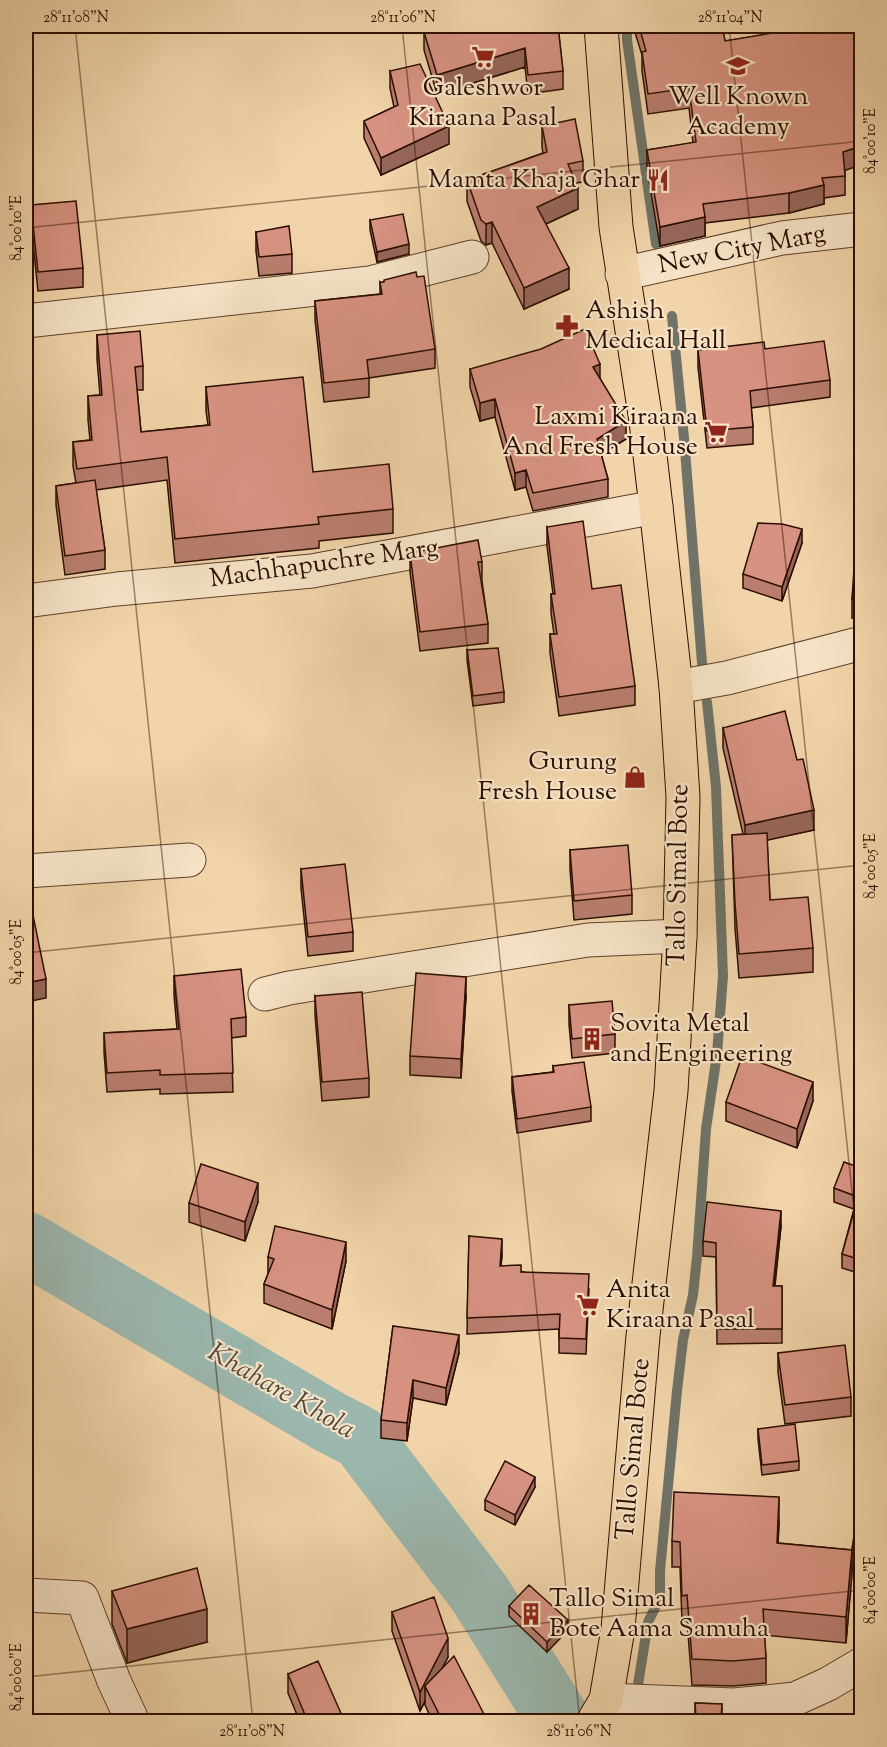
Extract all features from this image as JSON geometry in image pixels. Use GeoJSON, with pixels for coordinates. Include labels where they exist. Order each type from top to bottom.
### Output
{"type":"FeatureCollection","features":[{"type":"Feature","properties":{"kind":"main road","name":"Tallo Simal Bote"},"geometry":{"type":"LineString","coordinates":[[600,1711],[618,1629],[643,1336],[670,1091],[680,936],[683,797],[676,687],[646,421],[616,227],[601,26]]}},
{"type":"Feature","properties":{"kind":"street","name":"New City Marg"},"geometry":{"type":"LineString","coordinates":[[622,274],[782,238],[861,229]]}},
{"type":"Feature","properties":{"kind":"street"},"geometry":{"type":"LineString","coordinates":[[26,321],[370,283],[472,257]]}},
{"type":"Feature","properties":{"kind":"street","name":"Machhapuchre Marg"},"geometry":{"type":"LineString","coordinates":[[26,601],[117,589],[312,571],[656,507]]}},
{"type":"Feature","properties":{"kind":"street"},"geometry":{"type":"LineString","coordinates":[[676,687],[727,678],[861,643]]}},
{"type":"Feature","properties":{"kind":"street"},"geometry":{"type":"LineString","coordinates":[[26,871],[189,860]]}},
{"type":"Feature","properties":{"kind":"street"},"geometry":{"type":"LineString","coordinates":[[265,994],[289,988],[588,940],[680,936]]}},
{"type":"Feature","properties":{"kind":"street"},"geometry":{"type":"LineString","coordinates":[[26,1595],[82,1598],[114,1681],[133,1722]]}},
{"type":"Feature","properties":{"kind":"street"},"geometry":{"type":"LineString","coordinates":[[600,1711],[735,1705],[795,1699],[828,1684],[861,1664]]}},
{"type":"Feature","properties":{"kind":"building"},"geometry":{"type":"Polygon","coordinates":[[[445,26],[558,26],[563,71],[528,75],[525,48],[437,75],[424,32],[445,26]]]}},
{"type":"Feature","properties":{"kind":"building"},"geometry":{"type":"Polygon","coordinates":[[[639,26],[722,26],[725,41],[785,31],[784,26],[861,26],[861,146],[843,152],[845,176],[822,178],[824,185],[789,193],[703,204],[705,217],[660,227],[647,150],[696,142],[689,88],[648,94],[642,52],[646,51],[639,26]]]}},
{"type":"Feature","properties":{"kind":"building"},"geometry":{"type":"Polygon","coordinates":[[[420,64],[449,126],[381,158],[364,121],[398,105],[390,71],[420,64]]]}},
{"type":"Feature","properties":{"kind":"building"},"geometry":{"type":"Polygon","coordinates":[[[575,119],[583,161],[568,164],[578,188],[537,207],[569,268],[524,288],[492,222],[486,224],[481,220],[467,180],[547,152],[542,126],[575,119]]]}},
{"type":"Feature","properties":{"kind":"building"},"geometry":{"type":"Polygon","coordinates":[[[76,201],[83,268],[38,272],[31,205],[76,201]]]}},
{"type":"Feature","properties":{"kind":"building"},"geometry":{"type":"Polygon","coordinates":[[[403,214],[409,244],[377,252],[370,220],[403,214]]]}},
{"type":"Feature","properties":{"kind":"building"},"geometry":{"type":"Polygon","coordinates":[[[289,226],[292,254],[259,257],[256,232],[289,226]]]}},
{"type":"Feature","properties":{"kind":"building"},"geometry":{"type":"Polygon","coordinates":[[[416,272],[417,277],[424,276],[435,349],[367,360],[369,378],[324,383],[315,301],[382,294],[380,282],[416,272]]]}},
{"type":"Feature","properties":{"kind":"building"},"geometry":{"type":"Polygon","coordinates":[[[585,329],[600,364],[593,367],[626,421],[597,439],[608,479],[533,493],[526,470],[515,473],[495,399],[480,403],[470,369],[541,349],[585,329]]]}},
{"type":"Feature","properties":{"kind":"building"},"geometry":{"type":"Polygon","coordinates":[[[140,331],[143,366],[135,367],[141,432],[210,425],[206,387],[303,377],[313,472],[389,464],[393,509],[318,517],[319,524],[175,539],[167,457],[77,469],[73,442],[92,440],[88,396],[102,395],[97,335],[140,331]]]}},
{"type":"Feature","properties":{"kind":"building"},"geometry":{"type":"Polygon","coordinates":[[[824,341],[830,380],[750,391],[753,427],[707,431],[698,350],[764,342],[765,349],[824,341]]]}},
{"type":"Feature","properties":{"kind":"building"},"geometry":{"type":"Polygon","coordinates":[[[95,480],[105,550],[65,556],[56,486],[95,480]]]}},
{"type":"Feature","properties":{"kind":"building"},"geometry":{"type":"Polygon","coordinates":[[[583,521],[592,589],[621,585],[635,686],[559,697],[550,634],[557,634],[551,594],[555,594],[547,527],[583,521]]]}},
{"type":"Feature","properties":{"kind":"building"},"geometry":{"type":"Polygon","coordinates":[[[758,523],[782,524],[802,529],[782,587],[743,574],[758,523]]]}},
{"type":"Feature","properties":{"kind":"building"},"geometry":{"type":"Polygon","coordinates":[[[857,524],[861,524],[861,600],[852,599],[857,524]]]}},
{"type":"Feature","properties":{"kind":"building"},"geometry":{"type":"Polygon","coordinates":[[[478,540],[482,562],[478,562],[488,624],[420,632],[410,553],[478,540]]]}},
{"type":"Feature","properties":{"kind":"building"},"geometry":{"type":"Polygon","coordinates":[[[498,648],[504,692],[473,696],[467,650],[498,648]]]}},
{"type":"Feature","properties":{"kind":"building"},"geometry":{"type":"Polygon","coordinates":[[[861,650],[861,669],[857,651],[861,650]]]}},
{"type":"Feature","properties":{"kind":"building"},"geometry":{"type":"Polygon","coordinates":[[[785,711],[797,760],[803,759],[814,810],[745,825],[723,728],[785,711]]]}},
{"type":"Feature","properties":{"kind":"building"},"geometry":{"type":"Polygon","coordinates":[[[767,833],[770,900],[808,897],[813,948],[739,954],[732,835],[767,833]]]}},
{"type":"Feature","properties":{"kind":"building"},"geometry":{"type":"Polygon","coordinates":[[[628,845],[632,895],[574,901],[570,850],[628,845]]]}},
{"type":"Feature","properties":{"kind":"building"},"geometry":{"type":"Polygon","coordinates":[[[345,864],[353,932],[308,937],[301,869],[345,864]]]}},
{"type":"Feature","properties":{"kind":"building"},"geometry":{"type":"Polygon","coordinates":[[[26,881],[46,979],[26,983],[26,881]]]}},
{"type":"Feature","properties":{"kind":"building"},"geometry":{"type":"Polygon","coordinates":[[[241,969],[246,1017],[231,1019],[233,1073],[160,1075],[160,1070],[107,1073],[104,1033],[179,1029],[174,976],[241,969]]]}},
{"type":"Feature","properties":{"kind":"building"},"geometry":{"type":"Polygon","coordinates":[[[416,973],[466,977],[461,1059],[410,1056],[416,973]]]}},
{"type":"Feature","properties":{"kind":"building"},"geometry":{"type":"Polygon","coordinates":[[[362,992],[369,1078],[322,1082],[315,996],[362,992]]]}},
{"type":"Feature","properties":{"kind":"building"},"geometry":{"type":"Polygon","coordinates":[[[612,1001],[615,1034],[572,1039],[569,1005],[612,1001]]]}},
{"type":"Feature","properties":{"kind":"building"},"geometry":{"type":"Polygon","coordinates":[[[742,1056],[813,1082],[797,1129],[726,1102],[742,1056]]]}},
{"type":"Feature","properties":{"kind":"building"},"geometry":{"type":"Polygon","coordinates":[[[584,1062],[591,1107],[517,1119],[512,1077],[554,1072],[553,1066],[584,1062]]]}},
{"type":"Feature","properties":{"kind":"building"},"geometry":{"type":"Polygon","coordinates":[[[844,1162],[861,1168],[861,1260],[842,1254],[858,1197],[834,1188],[844,1162]]]}},
{"type":"Feature","properties":{"kind":"building"},"geometry":{"type":"Polygon","coordinates":[[[201,1164],[258,1183],[245,1222],[189,1203],[201,1164]]]}},
{"type":"Feature","properties":{"kind":"building"},"geometry":{"type":"Polygon","coordinates":[[[707,1202],[781,1211],[773,1286],[782,1286],[782,1329],[717,1329],[716,1243],[703,1241],[707,1202]]]}},
{"type":"Feature","properties":{"kind":"building"},"geometry":{"type":"Polygon","coordinates":[[[275,1226],[346,1242],[332,1310],[264,1284],[274,1259],[268,1257],[275,1226]]]}},
{"type":"Feature","properties":{"kind":"building"},"geometry":{"type":"Polygon","coordinates":[[[469,1236],[502,1239],[500,1266],[521,1265],[521,1272],[589,1274],[586,1339],[559,1338],[560,1314],[467,1318],[469,1236]]]}},
{"type":"Feature","properties":{"kind":"building"},"geometry":{"type":"Polygon","coordinates":[[[393,1326],[459,1335],[446,1388],[413,1380],[407,1423],[381,1420],[393,1326]]]}},
{"type":"Feature","properties":{"kind":"building"},"geometry":{"type":"Polygon","coordinates":[[[845,1345],[851,1397],[785,1405],[778,1353],[845,1345]]]}},
{"type":"Feature","properties":{"kind":"building"},"geometry":{"type":"Polygon","coordinates":[[[795,1424],[799,1461],[762,1465],[758,1429],[795,1424]]]}},
{"type":"Feature","properties":{"kind":"building"},"geometry":{"type":"Polygon","coordinates":[[[505,1461],[535,1477],[515,1515],[485,1500],[505,1461]]]}},
{"type":"Feature","properties":{"kind":"building"},"geometry":{"type":"Polygon","coordinates":[[[674,1492],[779,1497],[777,1543],[852,1550],[846,1617],[763,1609],[766,1658],[733,1661],[692,1659],[687,1595],[682,1596],[680,1542],[672,1541],[674,1492]]]}},
{"type":"Feature","properties":{"kind":"building"},"geometry":{"type":"Polygon","coordinates":[[[861,1498],[861,1551],[852,1549],[861,1498]]]}},
{"type":"Feature","properties":{"kind":"building"},"geometry":{"type":"Polygon","coordinates":[[[197,1568],[207,1609],[127,1629],[112,1591],[197,1568]]]}},
{"type":"Feature","properties":{"kind":"building"},"geometry":{"type":"Polygon","coordinates":[[[529,1585],[568,1620],[547,1642],[509,1606],[529,1585]]]}},
{"type":"Feature","properties":{"kind":"building"},"geometry":{"type":"Polygon","coordinates":[[[434,1597],[448,1638],[420,1692],[392,1612],[434,1597]]]}},
{"type":"Feature","properties":{"kind":"building"},"geometry":{"type":"Polygon","coordinates":[[[454,1656],[488,1722],[443,1722],[425,1686],[454,1656]]]}},
{"type":"Feature","properties":{"kind":"building"},"geometry":{"type":"Polygon","coordinates":[[[318,1661],[343,1718],[335,1722],[308,1722],[288,1674],[318,1661]]]}},
{"type":"Feature","properties":{"kind":"building"},"geometry":{"type":"Polygon","coordinates":[[[856,1687],[861,1687],[861,1722],[859,1722],[856,1687]]]}},
{"type":"Feature","properties":{"kind":"building"},"geometry":{"type":"Polygon","coordinates":[[[695,1703],[722,1704],[721,1718],[696,1717],[695,1703]]]}},
{"type":"Feature","properties":{"kind":"waterway"},"geometry":{"type":"LineString","coordinates":[[627,26],[627,40],[656,244]]}},
{"type":"Feature","properties":{"kind":"waterway"},"geometry":{"type":"LineString","coordinates":[[672,316],[703,675]]}},
{"type":"Feature","properties":{"kind":"waterway"},"geometry":{"type":"LineString","coordinates":[[637,1691],[648,1622],[660,1598],[660,1571],[677,1391],[683,1340],[693,1295],[706,1129],[717,1054],[723,976],[716,787],[707,702]]}},
{"type":"Feature","properties":{"kind":"waterway","name":"Khahare Khola"},"geometry":{"type":"LineString","coordinates":[[26,1243],[361,1438],[480,1594],[560,1722]]}},
{"type":"Feature","properties":{"kind":"place","name":"Galeshwor Kiraana Pasal"},"geometry":{"type":"Point","coordinates":[483,57]}},
{"type":"Feature","properties":{"kind":"place","name":"Well Known Academy"},"geometry":{"type":"Point","coordinates":[738,66]}},
{"type":"Feature","properties":{"kind":"place","name":"Mamta Khaja Ghar"},"geometry":{"type":"Point","coordinates":[658,180]}},
{"type":"Feature","properties":{"kind":"place","name":"Ashish Medical Hall"},"geometry":{"type":"Point","coordinates":[567,326]}},
{"type":"Feature","properties":{"kind":"place","name":"Laxmi Kiraana And Fresh House"},"geometry":{"type":"Point","coordinates":[716,432]}},
{"type":"Feature","properties":{"kind":"place","name":"Gurung Fresh House"},"geometry":{"type":"Point","coordinates":[635,777]}},
{"type":"Feature","properties":{"kind":"place","name":"Sovita Metal and Engineering"},"geometry":{"type":"Point","coordinates":[592,1039]}},
{"type":"Feature","properties":{"kind":"place","name":"Anita Kiraana Pasal"},"geometry":{"type":"Point","coordinates":[588,1305]}},
{"type":"Feature","properties":{"kind":"place","name":"Tallo Simal Bote Aama Samuha"},"geometry":{"type":"Point","coordinates":[531,1614]}}]}
